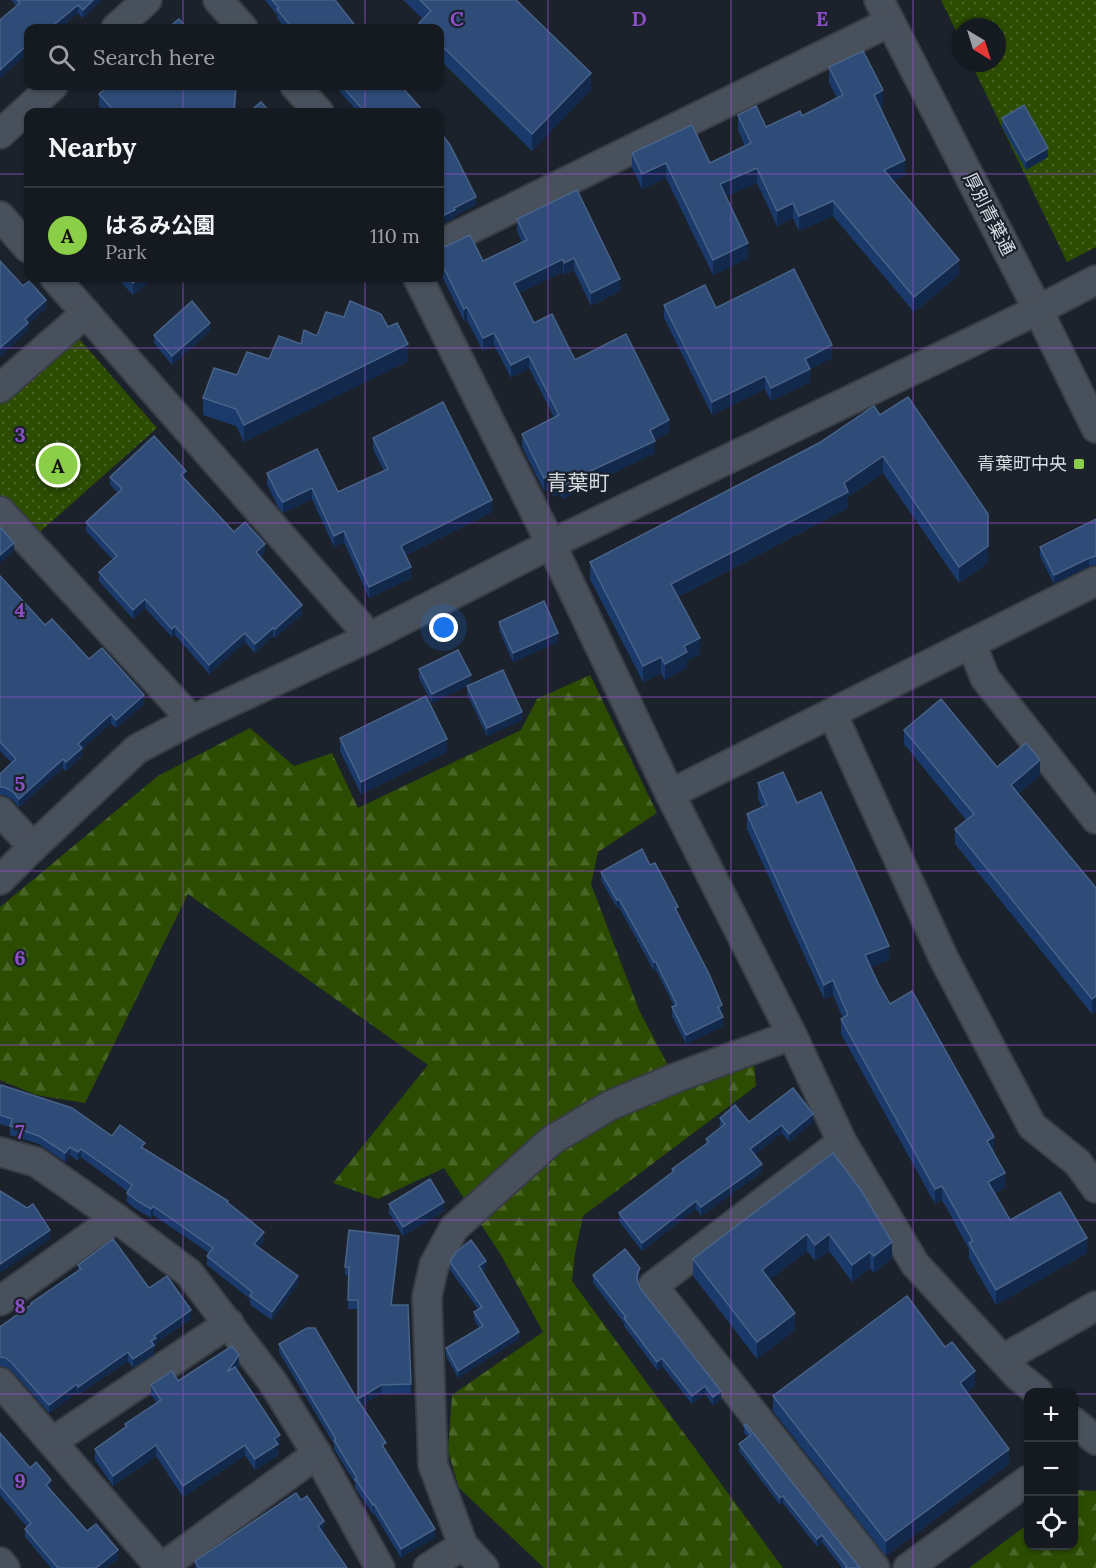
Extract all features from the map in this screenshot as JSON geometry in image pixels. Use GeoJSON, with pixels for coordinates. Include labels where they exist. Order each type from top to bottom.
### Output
{"type":"FeatureCollection","features":[{"type":"Feature","properties":{"kind":"street"},"geometry":{"type":"LineString","coordinates":[[120,24],[147,0]]}},
{"type":"Feature","properties":{"kind":"street"},"geometry":{"type":"LineString","coordinates":[[218,0],[239,24]]}},
{"type":"Feature","properties":{"kind":"street"},"geometry":{"type":"LineString","coordinates":[[444,242],[885,11]]}},
{"type":"Feature","properties":{"kind":"street","name":"厚別青葉通"},"geometry":{"type":"LineString","coordinates":[[885,11],[1096,428]]}},
{"type":"Feature","properties":{"kind":"street"},"geometry":{"type":"LineString","coordinates":[[29,108],[49,90]]}},
{"type":"Feature","properties":{"kind":"street"},"geometry":{"type":"LineString","coordinates":[[299,90],[315,108]]}},
{"type":"Feature","properties":{"kind":"street"},"geometry":{"type":"LineString","coordinates":[[0,134],[24,112]]}},
{"type":"Feature","properties":{"kind":"street"},"geometry":{"type":"LineString","coordinates":[[0,216],[24,243]]}},
{"type":"Feature","properties":{"kind":"street"},"geometry":{"type":"LineString","coordinates":[[0,880],[137,749],[192,720],[370,637],[551,544],[1096,280]]}},
{"type":"Feature","properties":{"kind":"street"},"geometry":{"type":"LineString","coordinates":[[59,282],[370,637]]}},
{"type":"Feature","properties":{"kind":"street"},"geometry":{"type":"LineString","coordinates":[[420,282],[551,544],[670,794],[792,1035],[842,1142],[915,1264],[1017,1375],[1033,1388]]}},
{"type":"Feature","properties":{"kind":"street"},"geometry":{"type":"LineString","coordinates":[[0,388],[86,313]]}},
{"type":"Feature","properties":{"kind":"street"},"geometry":{"type":"LineString","coordinates":[[0,511],[192,720]]}},
{"type":"Feature","properties":{"kind":"street"},"geometry":{"type":"LineString","coordinates":[[670,794],[1096,581]]}},
{"type":"Feature","properties":{"kind":"street"},"geometry":{"type":"LineString","coordinates":[[971,643],[986,678],[1096,819]]}},
{"type":"Feature","properties":{"kind":"street"},"geometry":{"type":"LineString","coordinates":[[832,713],[944,959],[1032,1126],[1078,1163],[1096,1188]]}},
{"type":"Feature","properties":{"kind":"street"},"geometry":{"type":"LineString","coordinates":[[0,811],[33,847]]}},
{"type":"Feature","properties":{"kind":"street"},"geometry":{"type":"LineString","coordinates":[[484,1568],[463,1545],[433,1465],[427,1297],[434,1265],[454,1228],[552,1140],[611,1105],[675,1078],[792,1035]]}},
{"type":"Feature","properties":{"kind":"street"},"geometry":{"type":"LineString","coordinates":[[842,1142],[653,1286],[876,1568]]}},
{"type":"Feature","properties":{"kind":"street"},"geometry":{"type":"LineString","coordinates":[[0,1152],[36,1162],[189,1273],[272,1381],[317,1454],[380,1568]]}},
{"type":"Feature","properties":{"kind":"street"},"geometry":{"type":"LineString","coordinates":[[0,1300],[116,1218]]}},
{"type":"Feature","properties":{"kind":"street"},"geometry":{"type":"LineString","coordinates":[[1003,1359],[1096,1306]]}},
{"type":"Feature","properties":{"kind":"street"},"geometry":{"type":"LineString","coordinates":[[52,1442],[229,1323]]}},
{"type":"Feature","properties":{"kind":"street"},"geometry":{"type":"LineString","coordinates":[[0,1382],[161,1568],[317,1454]]}},
{"type":"Feature","properties":{"kind":"street"},"geometry":{"type":"LineString","coordinates":[[908,1568],[1024,1484]]}},
{"type":"Feature","properties":{"kind":"street"},"geometry":{"type":"LineString","coordinates":[[428,1568],[463,1545]]}},
{"type":"Feature","properties":{"kind":"street"},"geometry":{"type":"LineString","coordinates":[[0,1562],[5,1568]]}},
{"type":"Feature","properties":{"kind":"green space"},"geometry":{"type":"Polygon","coordinates":[[[941,0],[1096,0],[1096,247],[1067,262],[975,72],[1006,72],[1006,18],[952,18],[952,23],[941,0]]]}},
{"type":"Feature","properties":{"kind":"green space"},"geometry":{"type":"Polygon","coordinates":[[[75,334],[157,428],[33,538],[0,503],[0,398],[75,334]]]}},
{"type":"Feature","properties":{"kind":"green space"},"geometry":{"type":"Polygon","coordinates":[[[590,675],[657,813],[598,852],[591,884],[639,1010],[681,1090],[754,1063],[756,1086],[583,1216],[572,1281],[783,1568],[544,1568],[459,1488],[448,1451],[452,1395],[543,1332],[501,1255],[444,1168],[378,1199],[333,1183],[428,1065],[188,894],[85,1103],[36,1095],[0,1080],[0,907],[158,776],[250,728],[294,766],[332,753],[358,808],[521,730],[537,699],[590,675]]]}},
{"type":"Feature","properties":{"kind":"green space"},"geometry":{"type":"Polygon","coordinates":[[[1078,1490],[1096,1491],[1096,1568],[969,1568],[1024,1527],[1024,1550],[1078,1550],[1078,1490]]]}},
{"type":"Feature","properties":{"kind":"building"},"geometry":{"type":"Polygon","coordinates":[[[17,0],[93,0],[83,10],[78,5],[55,24],[24,24],[24,48],[0,70],[0,20],[20,3],[17,0]]]}},
{"type":"Feature","properties":{"kind":"building"},"geometry":{"type":"Polygon","coordinates":[[[272,0],[335,0],[354,24],[289,24],[277,9],[279,8],[272,0]]]}},
{"type":"Feature","properties":{"kind":"building"},"geometry":{"type":"Polygon","coordinates":[[[420,0],[516,0],[591,73],[532,134],[444,48],[444,24],[419,23],[431,11],[420,0]]]}},
{"type":"Feature","properties":{"kind":"building"},"geometry":{"type":"Polygon","coordinates":[[[179,19],[183,24],[173,24],[179,19]]]}},
{"type":"Feature","properties":{"kind":"building"},"geometry":{"type":"Polygon","coordinates":[[[863,51],[883,90],[874,95],[905,160],[884,170],[959,260],[914,297],[833,201],[799,216],[793,203],[777,211],[757,168],[720,184],[748,243],[713,260],[666,163],[642,174],[632,153],[692,125],[710,163],[751,143],[738,115],[756,106],[766,127],[800,111],[802,116],[843,95],[829,67],[863,51]]]}},
{"type":"Feature","properties":{"kind":"building"},"geometry":{"type":"Polygon","coordinates":[[[104,90],[236,90],[234,108],[111,108],[99,94],[104,90]]]}},
{"type":"Feature","properties":{"kind":"building"},"geometry":{"type":"Polygon","coordinates":[[[346,90],[405,90],[420,108],[361,108],[346,90]]]}},
{"type":"Feature","properties":{"kind":"building"},"geometry":{"type":"Polygon","coordinates":[[[261,102],[266,108],[254,108],[261,102]]]}},
{"type":"Feature","properties":{"kind":"building"},"geometry":{"type":"Polygon","coordinates":[[[1024,105],[1048,148],[1026,161],[1002,118],[1024,105]]]}},
{"type":"Feature","properties":{"kind":"building"},"geometry":{"type":"Polygon","coordinates":[[[444,137],[476,197],[454,208],[455,210],[444,215],[444,137]]]}},
{"type":"Feature","properties":{"kind":"building"},"geometry":{"type":"Polygon","coordinates":[[[577,190],[620,279],[591,293],[574,258],[564,263],[563,259],[514,283],[534,323],[552,314],[575,360],[626,334],[669,420],[650,430],[655,441],[584,474],[563,487],[560,481],[554,484],[549,476],[544,478],[522,434],[559,415],[529,356],[511,365],[494,333],[483,338],[467,307],[464,309],[444,268],[444,247],[470,235],[483,261],[527,240],[517,219],[577,190]]]}},
{"type":"Feature","properties":{"kind":"building"},"geometry":{"type":"Polygon","coordinates":[[[0,261],[23,286],[30,282],[46,300],[25,319],[28,323],[0,348],[0,261]]]}},
{"type":"Feature","properties":{"kind":"building"},"geometry":{"type":"Polygon","coordinates":[[[794,269],[832,345],[805,359],[810,369],[771,388],[765,376],[712,402],[664,305],[705,285],[716,308],[794,269]]]}},
{"type":"Feature","properties":{"kind":"building"},"geometry":{"type":"Polygon","coordinates":[[[192,301],[210,323],[172,356],[154,335],[192,301]]]}},
{"type":"Feature","properties":{"kind":"building"},"geometry":{"type":"Polygon","coordinates":[[[350,301],[381,314],[388,327],[397,323],[408,344],[244,425],[236,409],[203,398],[214,368],[237,375],[247,352],[269,359],[279,336],[301,344],[304,330],[317,336],[326,312],[344,317],[350,301]]]}},
{"type":"Feature","properties":{"kind":"building"},"geometry":{"type":"Polygon","coordinates":[[[908,397],[988,514],[988,546],[959,567],[883,456],[844,483],[848,492],[671,584],[700,638],[684,646],[687,652],[665,664],[661,657],[643,666],[590,562],[819,443],[874,406],[880,415],[908,397]]]}},
{"type":"Feature","properties":{"kind":"building"},"geometry":{"type":"Polygon","coordinates":[[[443,402],[492,500],[401,546],[411,567],[369,587],[344,531],[334,536],[312,488],[283,502],[267,473],[317,449],[338,492],[388,469],[373,438],[443,402]]]}},
{"type":"Feature","properties":{"kind":"building"},"geometry":{"type":"Polygon","coordinates":[[[154,436],[186,471],[181,475],[234,532],[245,522],[265,544],[256,552],[302,605],[255,644],[245,633],[209,665],[175,626],[172,629],[145,599],[133,610],[99,572],[117,556],[86,522],[122,489],[110,477],[154,436]]]}},
{"type":"Feature","properties":{"kind":"building"},"geometry":{"type":"Polygon","coordinates":[[[1096,519],[1096,556],[1054,575],[1040,547],[1096,519]]]}},
{"type":"Feature","properties":{"kind":"building"},"geometry":{"type":"Polygon","coordinates":[[[0,527],[14,543],[0,555],[0,527]]]}},
{"type":"Feature","properties":{"kind":"building"},"geometry":{"type":"Polygon","coordinates":[[[0,576],[45,625],[52,619],[89,659],[102,648],[144,695],[116,720],[111,714],[78,744],[82,748],[66,762],[63,759],[19,799],[12,791],[0,787],[0,774],[16,759],[0,742],[0,576]]]}},
{"type":"Feature","properties":{"kind":"building"},"geometry":{"type":"Polygon","coordinates":[[[544,601],[558,633],[513,653],[499,622],[544,601]]]}},
{"type":"Feature","properties":{"kind":"building"},"geometry":{"type":"Polygon","coordinates":[[[458,650],[471,675],[432,694],[419,669],[458,650]]]}},
{"type":"Feature","properties":{"kind":"building"},"geometry":{"type":"Polygon","coordinates":[[[503,670],[522,712],[487,728],[467,686],[503,670]]]}},
{"type":"Feature","properties":{"kind":"building"},"geometry":{"type":"Polygon","coordinates":[[[426,696],[447,739],[361,782],[340,738],[426,696]]]}},
{"type":"Feature","properties":{"kind":"building"},"geometry":{"type":"Polygon","coordinates":[[[941,699],[997,767],[1026,743],[1040,760],[1011,785],[1096,888],[1096,996],[1092,999],[955,829],[974,814],[904,730],[941,699]]]}},
{"type":"Feature","properties":{"kind":"building"},"geometry":{"type":"Polygon","coordinates":[[[783,772],[797,803],[821,792],[889,946],[865,955],[890,1004],[912,991],[994,1137],[987,1141],[1005,1173],[988,1182],[1010,1220],[1060,1192],[1087,1238],[996,1290],[969,1243],[973,1241],[942,1186],[935,1189],[841,1019],[848,1015],[833,980],[824,985],[747,814],[767,805],[758,783],[783,772]]]}},
{"type":"Feature","properties":{"kind":"building"},"geometry":{"type":"Polygon","coordinates":[[[642,849],[650,865],[655,863],[678,907],[675,908],[709,974],[722,1005],[718,1007],[723,1017],[686,1035],[672,1007],[677,1005],[656,962],[601,872],[642,849]]]}},
{"type":"Feature","properties":{"kind":"building"},"geometry":{"type":"Polygon","coordinates":[[[1,1085],[72,1108],[112,1136],[120,1125],[145,1143],[141,1147],[228,1201],[264,1232],[254,1244],[298,1276],[272,1312],[250,1296],[252,1292],[207,1256],[213,1248],[153,1206],[151,1209],[127,1193],[132,1185],[81,1149],[78,1152],[70,1147],[65,1153],[39,1136],[10,1126],[12,1119],[0,1115],[1,1085]]]}},
{"type":"Feature","properties":{"kind":"building"},"geometry":{"type":"Polygon","coordinates":[[[793,1088],[813,1114],[789,1134],[782,1125],[750,1149],[762,1164],[701,1207],[696,1201],[642,1243],[619,1213],[709,1142],[706,1139],[725,1124],[720,1118],[735,1105],[749,1122],[793,1088]]]}},
{"type":"Feature","properties":{"kind":"building"},"geometry":{"type":"Polygon","coordinates":[[[833,1153],[861,1190],[892,1242],[874,1256],[870,1252],[852,1265],[829,1234],[815,1245],[807,1234],[762,1270],[795,1313],[757,1342],[693,1259],[833,1153]]]}},
{"type":"Feature","properties":{"kind":"building"},"geometry":{"type":"Polygon","coordinates":[[[430,1179],[444,1202],[403,1227],[389,1204],[430,1179]]]}},
{"type":"Feature","properties":{"kind":"building"},"geometry":{"type":"Polygon","coordinates":[[[0,1191],[27,1208],[33,1204],[50,1230],[0,1264],[0,1191]]]}},
{"type":"Feature","properties":{"kind":"building"},"geometry":{"type":"Polygon","coordinates":[[[349,1230],[399,1236],[391,1305],[408,1305],[411,1384],[381,1385],[358,1399],[358,1300],[348,1300],[349,1267],[345,1267],[349,1230]]]}},
{"type":"Feature","properties":{"kind":"building"},"geometry":{"type":"Polygon","coordinates":[[[113,1239],[149,1288],[167,1276],[191,1310],[154,1336],[156,1338],[151,1341],[154,1345],[133,1359],[128,1352],[78,1387],[77,1384],[49,1405],[12,1363],[0,1357],[0,1327],[81,1269],[78,1265],[113,1239]]]}},
{"type":"Feature","properties":{"kind":"building"},"geometry":{"type":"Polygon","coordinates":[[[471,1240],[486,1261],[479,1266],[519,1332],[458,1371],[446,1348],[483,1326],[474,1312],[482,1307],[450,1262],[456,1252],[471,1240]]]}},
{"type":"Feature","properties":{"kind":"building"},"geometry":{"type":"Polygon","coordinates":[[[625,1249],[640,1268],[637,1279],[640,1288],[721,1391],[713,1397],[705,1386],[692,1396],[662,1358],[657,1362],[593,1275],[625,1249]]]}},
{"type":"Feature","properties":{"kind":"building"},"geometry":{"type":"Polygon","coordinates":[[[907,1296],[945,1347],[952,1342],[975,1371],[960,1383],[1009,1449],[886,1541],[773,1396],[907,1296]]]}},
{"type":"Feature","properties":{"kind":"building"},"geometry":{"type":"Polygon","coordinates":[[[307,1328],[315,1328],[386,1443],[382,1445],[435,1529],[401,1549],[374,1504],[355,1479],[357,1478],[334,1440],[336,1439],[279,1344],[307,1328]]]}},
{"type":"Feature","properties":{"kind":"building"},"geometry":{"type":"Polygon","coordinates":[[[232,1346],[239,1355],[227,1372],[235,1367],[280,1435],[274,1439],[278,1444],[255,1459],[245,1445],[183,1486],[156,1445],[113,1476],[95,1449],[127,1426],[125,1424],[161,1400],[151,1385],[172,1371],[178,1381],[232,1346]]]}},
{"type":"Feature","properties":{"kind":"building"},"geometry":{"type":"Polygon","coordinates":[[[746,1424],[860,1568],[845,1568],[847,1567],[822,1535],[817,1539],[783,1496],[780,1498],[739,1444],[751,1435],[744,1425],[746,1424]]]}},
{"type":"Feature","properties":{"kind":"building"},"geometry":{"type":"Polygon","coordinates":[[[0,1433],[30,1468],[36,1462],[51,1480],[46,1485],[87,1531],[96,1524],[118,1550],[96,1568],[58,1568],[25,1529],[31,1523],[0,1486],[0,1433]]]}},
{"type":"Feature","properties":{"kind":"building"},"geometry":{"type":"Polygon","coordinates":[[[296,1493],[301,1500],[307,1496],[324,1521],[318,1526],[347,1568],[199,1568],[195,1561],[296,1493]]]}},
{"type":"Feature","properties":{"kind":"place","name":"青葉町中央"},"geometry":{"type":"Point","coordinates":[1079,464]}},
{"type":"Feature","properties":{"kind":"place","name":"はるみ公園"},"geometry":{"type":"Point","coordinates":[58,465]}},
{"type":"Feature","properties":{"kind":"district","name":"青葉町"},"geometry":{"type":"Point","coordinates":[578,483]}}]}
